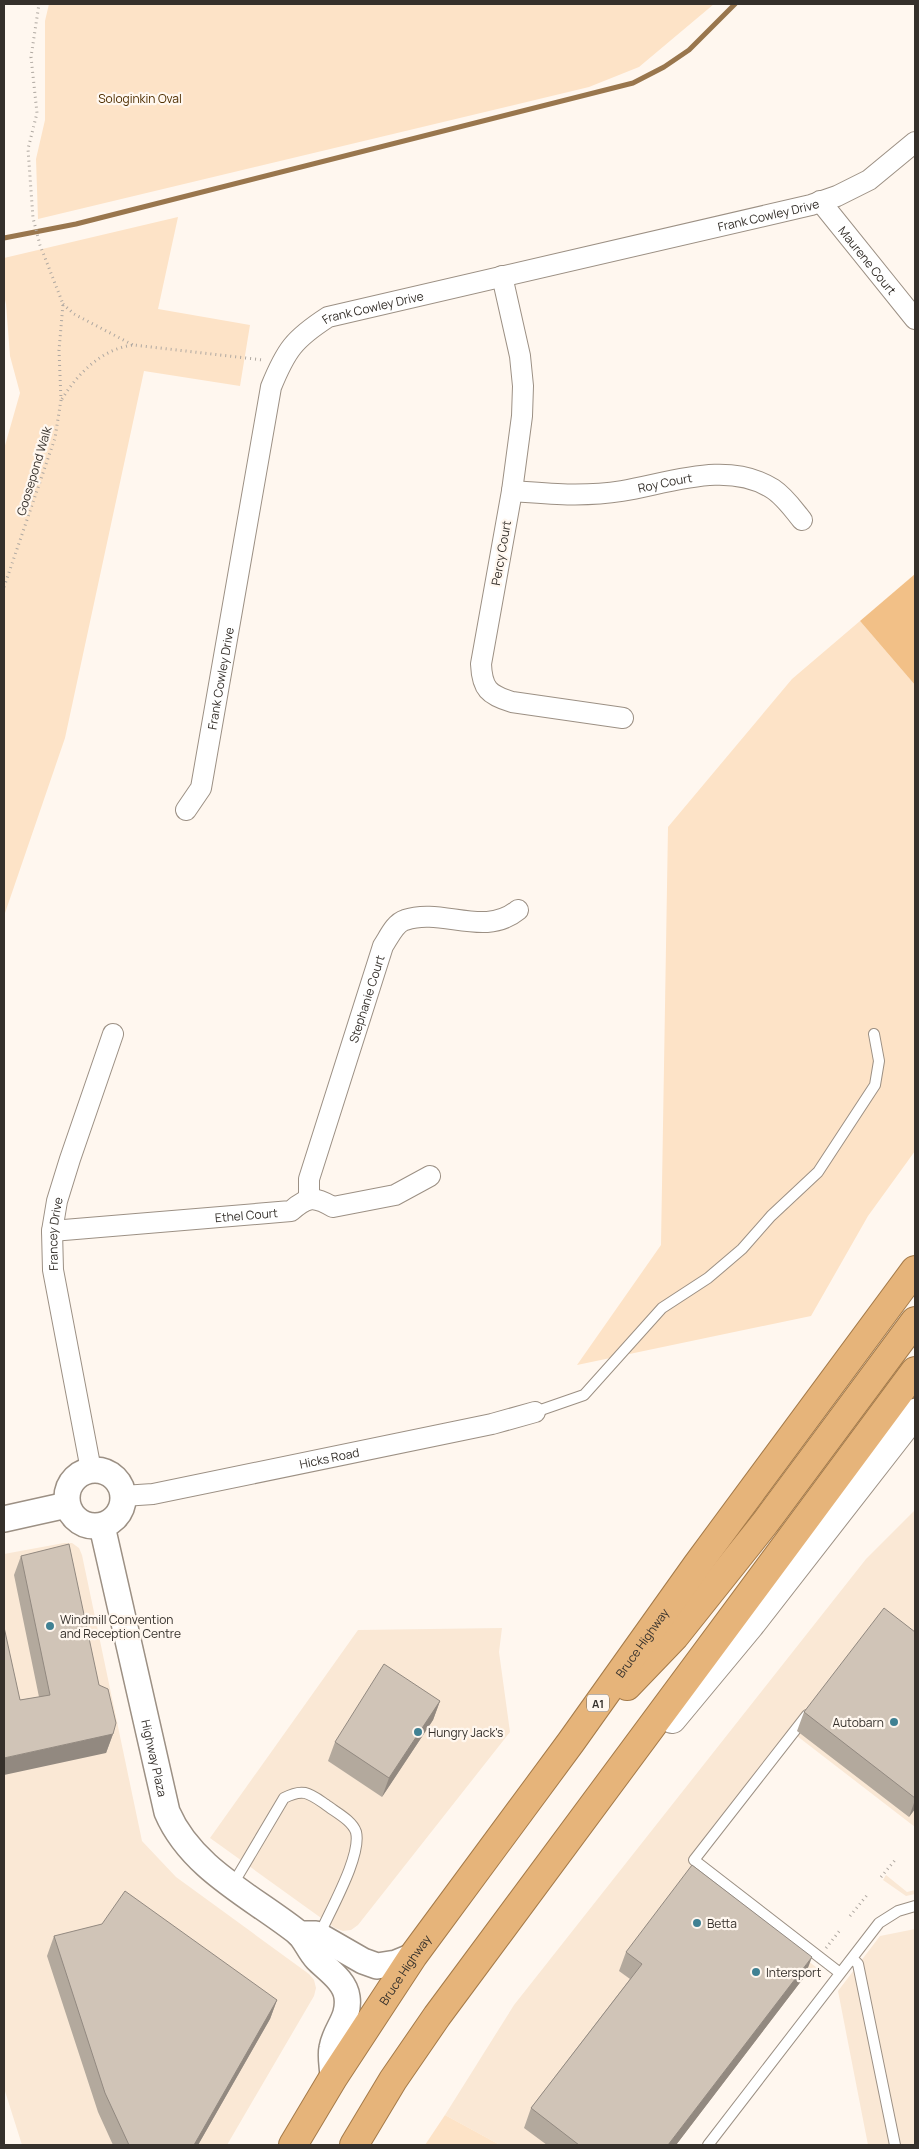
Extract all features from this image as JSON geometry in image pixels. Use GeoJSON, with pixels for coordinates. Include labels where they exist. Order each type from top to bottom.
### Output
{"type":"FeatureCollection","features":[{"type":"Feature","properties":{"kind":"highway","name":"Bruce Highway"},"geometry":{"type":"LineString","coordinates":[[293,2145],[333,2078],[414,1956],[571,1742],[697,1564],[915,1270]]}},
{"type":"Feature","properties":{"kind":"highway"},"geometry":{"type":"LineString","coordinates":[[571,1742],[645,1668],[689,1619],[765,1523],[915,1321]]}},
{"type":"Feature","properties":{"kind":"highway"},"geometry":{"type":"LineString","coordinates":[[354,2145],[393,2080],[437,2016],[558,1855],[780,1550],[915,1371]]}},
{"type":"Feature","properties":{"kind":"main road"},"geometry":{"type":"LineString","coordinates":[[558,1855],[750,1625],[915,1413]]}},
{"type":"Feature","properties":{"kind":"street","name":"Frank Cowley Drive"},"geometry":{"type":"LineString","coordinates":[[186,810],[201,788],[271,387],[281,362],[291,346],[306,332],[328,317],[837,196],[869,180],[915,142]]}},
{"type":"Feature","properties":{"kind":"street","name":"Maurene Court"},"geometry":{"type":"LineString","coordinates":[[820,201],[915,318]]}},
{"type":"Feature","properties":{"kind":"street","name":"Percy Court"},"geometry":{"type":"LineString","coordinates":[[502,276],[520,356],[524,386],[512,491],[482,664],[481,693],[512,702],[623,718]]}},
{"type":"Feature","properties":{"kind":"street","name":"Roy Court"},"geometry":{"type":"LineString","coordinates":[[512,491],[570,496],[620,491],[720,474],[750,477],[774,489],[802,520]]}},
{"type":"Feature","properties":{"kind":"street","name":"Stephanie Court"},"geometry":{"type":"LineString","coordinates":[[309,1198],[309,1179],[383,946],[394,928],[405,920],[427,918],[480,922],[504,920],[518,910]]}},
{"type":"Feature","properties":{"kind":"street","name":"Francey Drive"},"geometry":{"type":"LineString","coordinates":[[91,1470],[53,1270],[52,1230],[57,1202],[70,1159],[113,1034]]}},
{"type":"Feature","properties":{"kind":"street"},"geometry":{"type":"LineString","coordinates":[[309,1198],[321,1200],[334,1207],[394,1195],[430,1176]]}},
{"type":"Feature","properties":{"kind":"street","name":"Ethel Court"},"geometry":{"type":"LineString","coordinates":[[52,1230],[291,1211],[302,1201],[309,1198]]}},
{"type":"Feature","properties":{"kind":"street","name":"Hicks Road"},"geometry":{"type":"LineString","coordinates":[[123,1496],[153,1494],[212,1482],[492,1424],[535,1412]]}},
{"type":"Feature","properties":{"kind":"street"},"geometry":{"type":"LineString","coordinates":[[91,1470],[107,1473],[116,1479],[121,1487],[123,1496],[120,1512],[111,1522],[102,1526],[85,1525],[73,1516],[67,1505],[67,1495],[71,1484],[78,1476],[91,1470]]}},
{"type":"Feature","properties":{"kind":"street"},"geometry":{"type":"LineString","coordinates":[[4,1519],[67,1505]]}},
{"type":"Feature","properties":{"kind":"street","name":"Highway Plaza"},"geometry":{"type":"LineString","coordinates":[[102,1526],[167,1812],[174,1828],[190,1850],[233,1884],[309,1935],[377,1966],[396,1963],[414,1956]]}},
{"type":"Feature","properties":{"kind":"street","name":"Highway Plaza"},"geometry":{"type":"LineString","coordinates":[[309,1935],[309,1950],[341,1983],[347,1996],[347,2013],[332,2047],[333,2078]]}},
{"type":"Feature","properties":{"kind":"lane"},"geometry":{"type":"LineString","coordinates":[[535,1412],[584,1395],[662,1308],[708,1278],[742,1248],[771,1216],[818,1172],[874,1085],[879,1061],[874,1034]]}},
{"type":"Feature","properties":{"kind":"lane"},"geometry":{"type":"LineString","coordinates":[[814,1706],[694,1860],[840,1973]]}},
{"type":"Feature","properties":{"kind":"lane"},"geometry":{"type":"LineString","coordinates":[[233,1884],[284,1798],[294,1792],[309,1793],[351,1823],[356,1832],[355,1857],[309,1935]]}},
{"type":"Feature","properties":{"kind":"lane"},"geometry":{"type":"LineString","coordinates":[[708,2145],[879,1923],[898,1911],[915,1906]]}},
{"type":"Feature","properties":{"kind":"lane"},"geometry":{"type":"LineString","coordinates":[[852,1958],[858,1964],[894,2145]]}},
{"type":"Feature","properties":{"kind":"path","name":"Goosepond Walk"},"geometry":{"type":"LineString","coordinates":[[4,587],[55,438],[61,400],[59,350],[63,304],[40,245],[33,218],[28,149],[37,113],[31,57],[39,4]]}},
{"type":"Feature","properties":{"kind":"path"},"geometry":{"type":"LineString","coordinates":[[63,304],[74,314],[134,345]]}},
{"type":"Feature","properties":{"kind":"path"},"geometry":{"type":"LineString","coordinates":[[61,400],[72,383],[107,351],[120,346],[134,345],[281,362]]}},
{"type":"Feature","properties":{"kind":"path"},"geometry":{"type":"LineString","coordinates":[[881,1877],[896,1859]]}},
{"type":"Feature","properties":{"kind":"path"},"geometry":{"type":"LineString","coordinates":[[850,1916],[868,1894]]}},
{"type":"Feature","properties":{"kind":"path"},"geometry":{"type":"LineString","coordinates":[[824,1950],[841,1929]]}},
{"type":"Feature","properties":{"kind":"shaded area"},"geometry":{"type":"Polygon","coordinates":[[[915,574],[915,685],[860,621],[915,574]]]}},
{"type":"Feature","properties":{"kind":"shaded area"},"geometry":{"type":"Polygon","coordinates":[[[915,1510],[915,1827],[797,1736],[691,1867],[817,1968],[805,1976],[676,2145],[500,2145],[445,2115],[514,2005],[866,1559],[915,1510]]]}},
{"type":"Feature","properties":{"kind":"shaded area"},"geometry":{"type":"Polygon","coordinates":[[[72,1543],[79,1548],[82,1555],[142,1841],[176,1877],[309,1974],[314,1980],[316,1988],[314,1996],[227,2145],[22,2145],[4,2088],[4,1554],[72,1543]]]}},
{"type":"Feature","properties":{"kind":"shaded area"},"geometry":{"type":"Polygon","coordinates":[[[502,1628],[499,1652],[510,1732],[358,1925],[351,1930],[343,1931],[335,1928],[210,1838],[358,1630],[502,1628]]]}},
{"type":"Feature","properties":{"kind":"shaded area"},"geometry":{"type":"Polygon","coordinates":[[[886,1875],[907,1892],[915,1890],[915,1894],[906,1896],[883,1880],[886,1875]]]}},
{"type":"Feature","properties":{"kind":"shaded area"},"geometry":{"type":"Polygon","coordinates":[[[915,1929],[915,2145],[868,2145],[838,1991],[880,1936],[915,1929]]]}},
{"type":"Feature","properties":{"kind":"green space","name":"Sologinkin Oval"},"geometry":{"type":"Polygon","coordinates":[[[49,4],[714,4],[639,67],[589,87],[38,219],[36,159],[45,120],[45,21],[49,4]]]}},
{"type":"Feature","properties":{"kind":"green space"},"geometry":{"type":"Polygon","coordinates":[[[178,217],[158,309],[250,325],[240,386],[144,371],[65,738],[4,916],[4,449],[20,393],[10,356],[4,295],[4,258],[178,217]]]}},
{"type":"Feature","properties":{"kind":"green space"},"geometry":{"type":"Polygon","coordinates":[[[860,621],[915,685],[915,1151],[868,1216],[811,1316],[577,1365],[661,1245],[668,827],[792,679],[860,621]]]}},
{"type":"Feature","properties":{"kind":"green space"},"geometry":{"type":"Polygon","coordinates":[[[445,2115],[500,2145],[425,2145],[445,2115]]]}},
{"type":"Feature","properties":{"kind":"building","name":"Windmill Convention and Reception Centre"},"geometry":{"type":"Polygon","coordinates":[[[69,1544],[99,1685],[108,1689],[116,1723],[113,1734],[4,1758],[4,1627],[20,1700],[50,1695],[21,1556],[69,1544]]]}},
{"type":"Feature","properties":{"kind":"building"},"geometry":{"type":"Polygon","coordinates":[[[884,1608],[915,1632],[915,1798],[804,1712],[884,1608]]]}},
{"type":"Feature","properties":{"kind":"building"},"geometry":{"type":"Polygon","coordinates":[[[384,1664],[440,1701],[389,1778],[335,1742],[384,1664]]]}},
{"type":"Feature","properties":{"kind":"building"},"geometry":{"type":"Polygon","coordinates":[[[692,1865],[812,1957],[668,2145],[579,2145],[531,2108],[642,1964],[626,1952],[692,1865]]]}},
{"type":"Feature","properties":{"kind":"building"},"geometry":{"type":"Polygon","coordinates":[[[125,1891],[277,2000],[194,2145],[129,2145],[105,2093],[54,1936],[102,1924],[125,1891]]]}},
{"type":"Feature","properties":{"kind":"waterway"},"geometry":{"type":"LineString","coordinates":[[4,238],[76,224],[633,83],[664,67],[689,50],[735,4]]}},
{"type":"Feature","properties":{"kind":"place","name":"Windmill Convention and Reception Centre"},"geometry":{"type":"Point","coordinates":[50,1626]}},
{"type":"Feature","properties":{"kind":"place","name":"Autobarn"},"geometry":{"type":"Point","coordinates":[894,1722]}},
{"type":"Feature","properties":{"kind":"place","name":"Hungry Jack's"},"geometry":{"type":"Point","coordinates":[418,1732]}},
{"type":"Feature","properties":{"kind":"place","name":"Betta"},"geometry":{"type":"Point","coordinates":[697,1923]}},
{"type":"Feature","properties":{"kind":"place","name":"Intersport"},"geometry":{"type":"Point","coordinates":[756,1972]}}]}
